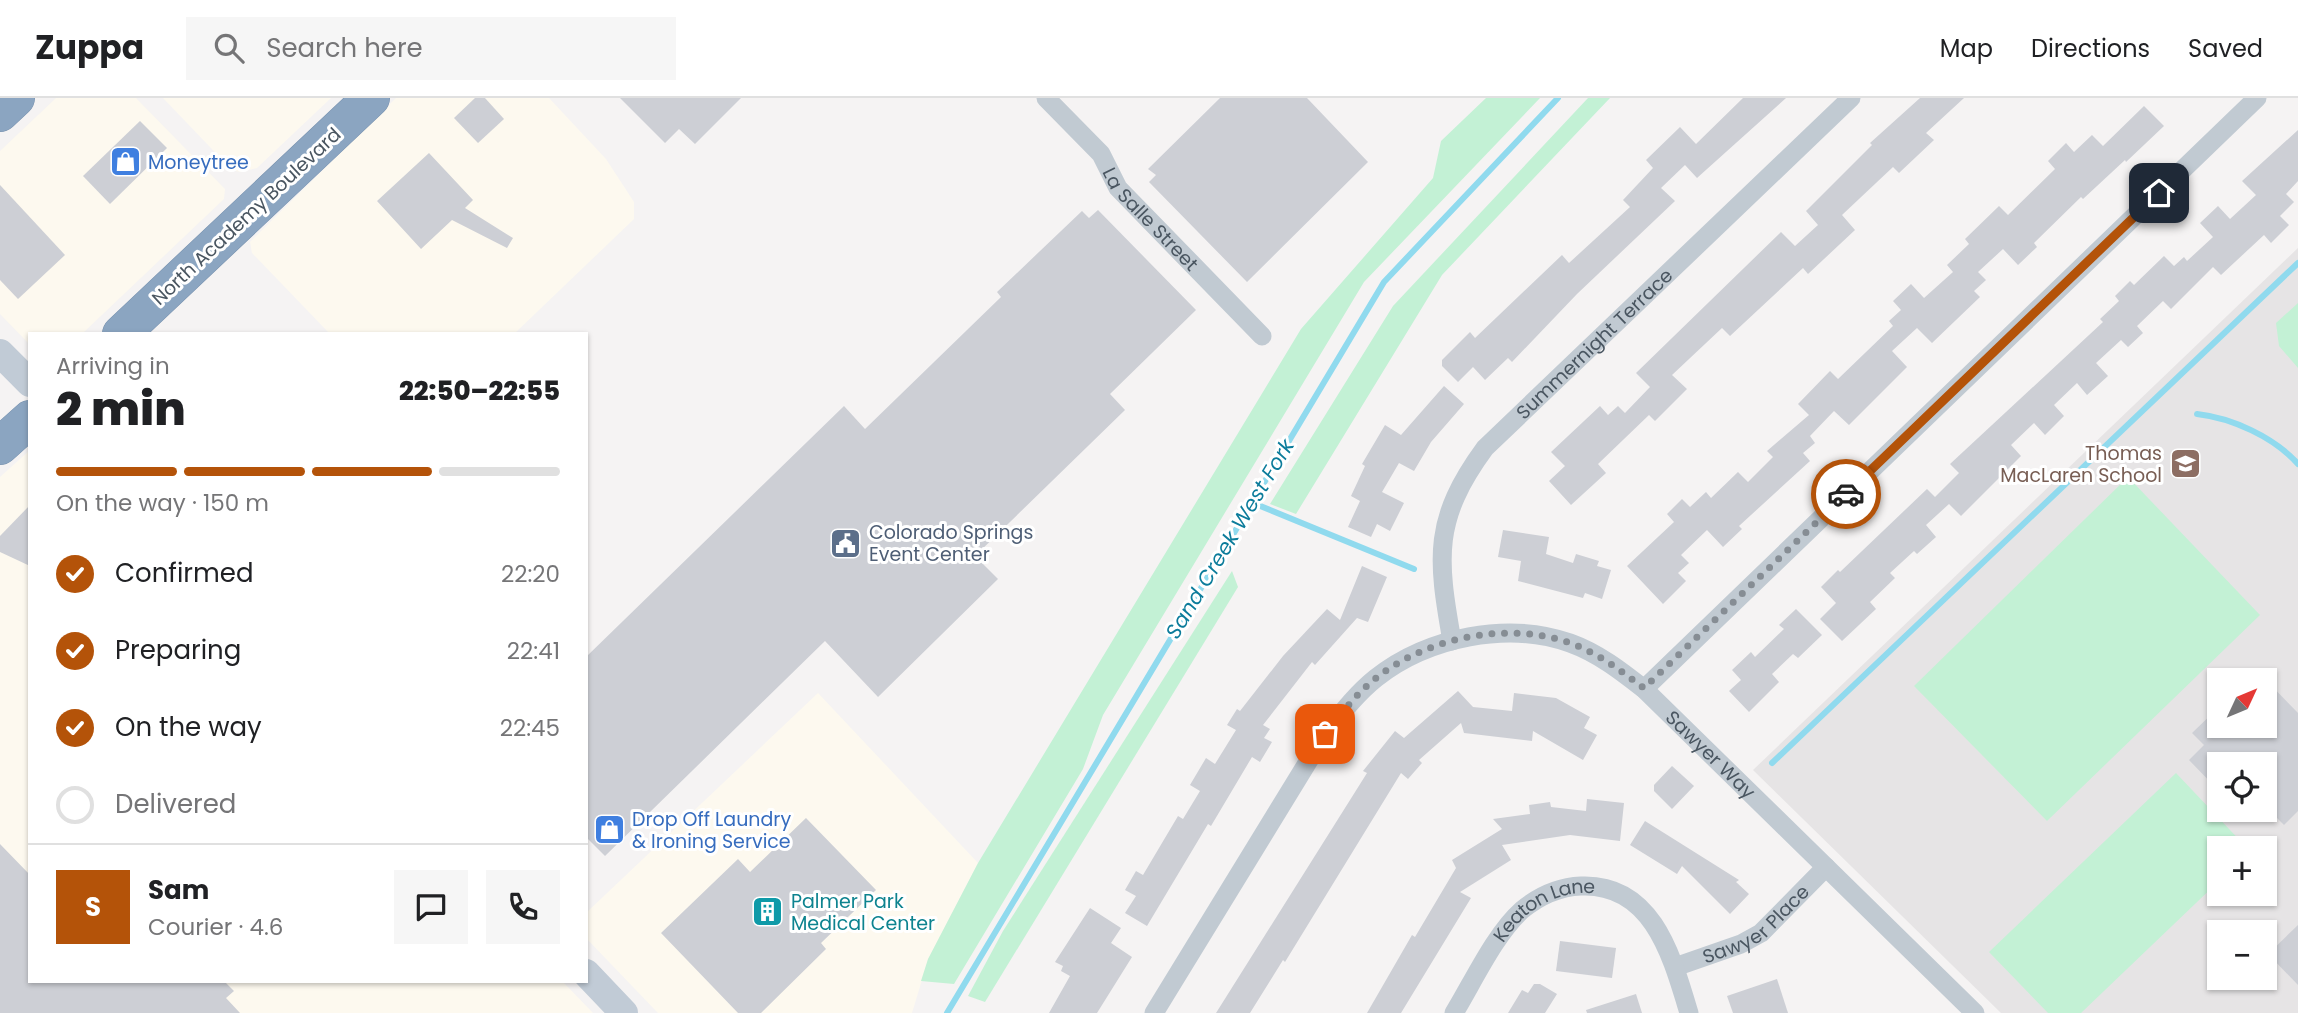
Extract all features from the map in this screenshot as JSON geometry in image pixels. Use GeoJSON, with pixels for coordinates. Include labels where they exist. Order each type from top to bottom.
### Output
{"type":"FeatureCollection","features":[{"type":"Feature","properties":{"kind":"highway"},"geometry":{"type":"LineString","coordinates":[[0,113],[16,98]]}},
{"type":"Feature","properties":{"kind":"highway","name":"North Academy Boulevard"},"geometry":{"type":"LineString","coordinates":[[123,332],[370,98]]}},
{"type":"Feature","properties":{"kind":"highway"},"geometry":{"type":"LineString","coordinates":[[0,446],[28,421]]}},
{"type":"Feature","properties":{"kind":"main road"},"geometry":{"type":"LineString","coordinates":[[0,353],[28,381]]}},
{"type":"Feature","properties":{"kind":"main road"},"geometry":{"type":"LineString","coordinates":[[588,975],[624,1013]]}},
{"type":"Feature","properties":{"kind":"street","name":"La Salle Street"},"geometry":{"type":"LineString","coordinates":[[1046,98],[1101,154],[1118,188],[1262,336]]}},
{"type":"Feature","properties":{"kind":"street","name":"Summernight Terrace"},"geometry":{"type":"LineString","coordinates":[[1452,641],[1441,575],[1442,541],[1451,503],[1485,448],[1851,98]]}},
{"type":"Feature","properties":{"kind":"street"},"geometry":{"type":"LineString","coordinates":[[1644,688],[2257,98]]}},
{"type":"Feature","properties":{"kind":"street","name":"Sawyer Way"},"geometry":{"type":"LineString","coordinates":[[1154,1013],[1325,734],[1352,700],[1378,677],[1411,657],[1452,641],[1497,633],[1534,634],[1559,640],[1608,662],[1644,688],[1975,1013]]}},
{"type":"Feature","properties":{"kind":"street","name":"Sawyer Place"},"geometry":{"type":"LineString","coordinates":[[1675,967],[1741,944],[1761,933],[1826,867]]}},
{"type":"Feature","properties":{"kind":"street","name":"Keaton Lane"},"geometry":{"type":"LineString","coordinates":[[1454,1013],[1508,926],[1521,911],[1552,892],[1569,887],[1603,888],[1622,894],[1636,903],[1659,930],[1675,967],[1689,1013]]}},
{"type":"Feature","properties":{"kind":"shaded area"},"geometry":{"type":"Polygon","coordinates":[[[56,98],[136,98],[225,189],[224,199],[84,332],[28,332],[28,343],[0,314],[0,151],[56,98]]]}},
{"type":"Feature","properties":{"kind":"shaded area"},"geometry":{"type":"Polygon","coordinates":[[[163,98],[331,98],[257,168],[240,172],[232,170],[163,98]]]}},
{"type":"Feature","properties":{"kind":"shaded area"},"geometry":{"type":"Polygon","coordinates":[[[396,98],[549,98],[606,159],[634,202],[634,219],[516,332],[328,332],[252,253],[250,242],[396,98]]]}},
{"type":"Feature","properties":{"kind":"shaded area","name":"Thomas MacLaren School"},"geometry":{"type":"Polygon","coordinates":[[[2298,248],[2298,1013],[2001,1013],[1753,770],[2298,248]]]}},
{"type":"Feature","properties":{"kind":"shaded area"},"geometry":{"type":"Polygon","coordinates":[[[28,452],[28,983],[564,983],[593,1013],[0,1013],[0,477],[28,452]]]}},
{"type":"Feature","properties":{"kind":"shaded area"},"geometry":{"type":"Polygon","coordinates":[[[818,693],[978,863],[928,960],[912,1013],[658,1013],[588,940],[588,911],[818,693]]]}},
{"type":"Feature","properties":{"kind":"green space"},"geometry":{"type":"Polygon","coordinates":[[[1486,98],[1540,98],[1364,282],[1103,715],[1083,769],[954,984],[921,981],[928,959],[978,863],[1301,329],[1433,178],[1441,141],[1486,98]]]}},
{"type":"Feature","properties":{"kind":"green space"},"geometry":{"type":"Polygon","coordinates":[[[1588,98],[1610,98],[1442,275],[1296,514],[1270,504],[1393,306],[1588,98]]]}},
{"type":"Feature","properties":{"kind":"green space"},"geometry":{"type":"Polygon","coordinates":[[[2298,303],[2298,368],[2279,346],[2276,323],[2298,303]]]}},
{"type":"Feature","properties":{"kind":"green space"},"geometry":{"type":"Polygon","coordinates":[[[2128,477],[2260,615],[2047,821],[1914,686],[2128,477]]]}},
{"type":"Feature","properties":{"kind":"green space"},"geometry":{"type":"Polygon","coordinates":[[[1232,571],[1238,587],[985,1002],[968,996],[1003,931],[1232,571]]]}},
{"type":"Feature","properties":{"kind":"green space"},"geometry":{"type":"Polygon","coordinates":[[[2176,773],[2207,806],[2207,822],[2222,822],[2236,836],[2207,836],[2207,892],[2081,1013],[2048,1013],[1989,952],[2176,773]]]}},
{"type":"Feature","properties":{"kind":"building"},"geometry":{"type":"Polygon","coordinates":[[[475,98],[485,98],[504,119],[478,143],[454,118],[475,98]]]}},
{"type":"Feature","properties":{"kind":"building"},"geometry":{"type":"Polygon","coordinates":[[[620,98],[741,98],[695,144],[679,129],[665,143],[620,98]]]}},
{"type":"Feature","properties":{"kind":"building"},"geometry":{"type":"Polygon","coordinates":[[[1220,98],[1307,98],[1368,162],[1247,282],[1149,182],[1156,175],[1148,169],[1220,98]]]}},
{"type":"Feature","properties":{"kind":"building"},"geometry":{"type":"Polygon","coordinates":[[[1743,98],[1786,98],[1697,178],[1685,165],[1661,188],[1675,201],[1577,294],[1512,362],[1508,358],[1485,380],[1473,367],[1458,382],[1442,366],[1442,360],[1470,332],[1475,338],[1562,255],[1569,263],[1630,207],[1623,200],[1653,168],[1646,160],[1680,127],[1696,144],[1743,98]]]}},
{"type":"Feature","properties":{"kind":"building"},"geometry":{"type":"Polygon","coordinates":[[[1920,98],[1964,98],[1926,133],[1934,140],[1899,173],[1893,167],[1842,215],[1855,230],[1808,274],[1803,268],[1730,336],[1722,328],[1672,375],[1687,389],[1655,421],[1649,415],[1598,464],[1606,473],[1571,505],[1549,481],[1565,466],[1551,452],[1600,406],[1608,415],[1618,406],[1625,413],[1650,387],[1636,373],[1781,232],[1795,246],[1818,225],[1806,211],[1872,145],[1870,143],[1920,98]]]}},
{"type":"Feature","properties":{"kind":"building"},"geometry":{"type":"Polygon","coordinates":[[[2144,106],[2164,126],[2083,199],[2081,197],[2034,243],[2037,247],[2018,265],[2003,249],[1978,272],[1986,280],[1974,291],[1980,297],[1932,343],[1917,328],[1892,351],[1907,367],[1849,425],[1834,411],[1810,436],[1815,443],[1803,453],[1810,461],[1739,526],[1742,529],[1723,547],[1707,530],[1681,555],[1689,563],[1678,573],[1686,581],[1663,604],[1627,566],[1674,522],[1667,514],[1682,499],[1690,507],[1706,492],[1711,498],[1738,472],[1748,482],[1773,457],[1767,451],[1809,415],[1798,404],[1830,371],[1838,379],[1893,326],[1889,321],[1901,310],[1893,301],[1911,284],[1924,298],[1953,272],[1947,265],[1969,244],[1965,239],[1999,206],[2008,215],[2055,169],[2048,161],[2066,143],[2074,152],[2092,135],[2103,146],[2144,106]]]}},
{"type":"Feature","properties":{"kind":"building","name":"Moneytree"},"geometry":{"type":"Polygon","coordinates":[[[140,121],[167,148],[110,204],[83,176],[140,121]]]}},
{"type":"Feature","properties":{"kind":"building"},"geometry":{"type":"Polygon","coordinates":[[[2298,130],[2298,181],[2286,194],[2294,202],[2280,216],[2289,225],[2271,243],[2264,235],[2221,275],[2213,267],[2171,309],[2163,301],[2137,326],[2143,333],[2128,347],[2121,340],[2096,363],[2108,376],[2087,395],[2077,383],[2054,405],[2064,416],[2045,435],[2034,423],[2011,445],[2021,456],[1961,516],[1949,504],[1926,525],[1936,537],[1917,554],[1914,551],[1890,573],[1895,578],[1870,602],[1876,609],[1842,641],[1820,619],[1836,603],[1821,587],[1927,489],[1935,497],[1959,473],[1950,464],[2103,322],[2100,319],[2119,301],[2115,296],[2130,281],[2134,285],[2164,256],[2174,266],[2184,257],[2187,261],[2213,237],[2200,223],[2218,206],[2230,219],[2256,195],[2242,181],[2298,130]]]}},
{"type":"Feature","properties":{"kind":"building"},"geometry":{"type":"Polygon","coordinates":[[[429,153],[473,200],[465,208],[513,238],[507,248],[452,220],[421,249],[377,201],[429,153]]]}},
{"type":"Feature","properties":{"kind":"building"},"geometry":{"type":"Polygon","coordinates":[[[0,185],[65,255],[18,299],[0,280],[0,185]]]}},
{"type":"Feature","properties":{"kind":"building"},"geometry":{"type":"Polygon","coordinates":[[[1098,210],[1196,310],[1110,394],[1125,410],[975,556],[998,579],[878,697],[825,641],[605,856],[588,839],[588,655],[844,406],[865,429],[1001,297],[997,292],[1082,211],[1089,218],[1098,210]]]}},
{"type":"Feature","properties":{"kind":"building"},"geometry":{"type":"Polygon","coordinates":[[[1444,386],[1464,404],[1431,442],[1414,471],[1399,463],[1382,492],[1404,503],[1390,531],[1377,524],[1371,537],[1348,527],[1360,501],[1351,496],[1365,466],[1362,464],[1385,425],[1401,435],[1444,386]]]}},
{"type":"Feature","properties":{"kind":"building"},"geometry":{"type":"Polygon","coordinates":[[[28,507],[28,565],[0,552],[0,536],[28,507]]]}},
{"type":"Feature","properties":{"kind":"building"},"geometry":{"type":"Polygon","coordinates":[[[1503,530],[1549,537],[1546,554],[1573,563],[1576,554],[1599,561],[1597,566],[1611,570],[1602,599],[1585,593],[1583,598],[1518,581],[1521,561],[1498,557],[1503,530]]]}},
{"type":"Feature","properties":{"kind":"building"},"geometry":{"type":"Polygon","coordinates":[[[1362,566],[1387,577],[1368,622],[1357,618],[1315,665],[1312,662],[1263,725],[1270,729],[1264,738],[1272,742],[1260,762],[1252,757],[1147,926],[1125,913],[1136,896],[1125,890],[1136,871],[1143,875],[1178,816],[1183,819],[1200,791],[1190,785],[1206,758],[1215,764],[1236,730],[1227,725],[1237,709],[1240,711],[1283,656],[1327,609],[1340,620],[1362,566]]]}},
{"type":"Feature","properties":{"kind":"building"},"geometry":{"type":"Polygon","coordinates":[[[1796,609],[1822,635],[1798,658],[1793,654],[1772,674],[1779,682],[1749,712],[1729,691],[1741,680],[1732,670],[1751,652],[1755,657],[1784,629],[1779,625],[1796,609]]]}},
{"type":"Feature","properties":{"kind":"building"},"geometry":{"type":"Polygon","coordinates":[[[1458,691],[1473,707],[1512,711],[1514,693],[1556,698],[1590,717],[1584,728],[1597,735],[1583,760],[1533,731],[1532,741],[1464,733],[1461,723],[1419,760],[1422,763],[1408,779],[1401,773],[1285,962],[1283,960],[1250,1013],[1216,1013],[1367,773],[1363,771],[1395,731],[1404,738],[1458,691]]]}},
{"type":"Feature","properties":{"kind":"building"},"geometry":{"type":"Polygon","coordinates":[[[2277,691],[2298,713],[2298,811],[2284,825],[2277,818],[2277,752],[2207,752],[2207,779],[2189,760],[2204,745],[2192,733],[2207,719],[2207,738],[2277,738],[2277,691]]]}},
{"type":"Feature","properties":{"kind":"building"},"geometry":{"type":"Polygon","coordinates":[[[1672,766],[1694,786],[1672,809],[1654,791],[1654,785],[1672,766]]]}},
{"type":"Feature","properties":{"kind":"building"},"geometry":{"type":"Polygon","coordinates":[[[1587,799],[1624,803],[1620,841],[1570,835],[1502,845],[1511,860],[1460,892],[1471,898],[1401,1013],[1367,1013],[1412,935],[1415,937],[1456,868],[1452,860],[1502,829],[1493,819],[1530,814],[1529,805],[1550,802],[1551,807],[1586,811],[1587,799]]]}},
{"type":"Feature","properties":{"kind":"building","name":"Palmer Park Medical Center"},"geometry":{"type":"Polygon","coordinates":[[[806,818],[876,890],[821,943],[826,949],[761,1013],[738,1013],[661,933],[738,859],[750,872],[806,818]]]}},
{"type":"Feature","properties":{"kind":"building"},"geometry":{"type":"Polygon","coordinates":[[[1645,821],[1739,880],[1736,882],[1749,894],[1730,914],[1682,866],[1677,874],[1630,845],[1645,821]]]}},
{"type":"Feature","properties":{"kind":"building"},"geometry":{"type":"Polygon","coordinates":[[[0,844],[28,873],[28,983],[226,983],[234,991],[226,998],[240,1013],[0,1013],[0,844]]]}},
{"type":"Feature","properties":{"kind":"building"},"geometry":{"type":"Polygon","coordinates":[[[1090,908],[1121,928],[1111,943],[1132,957],[1097,1013],[1049,1013],[1070,976],[1061,971],[1063,966],[1055,962],[1090,908]]]}},
{"type":"Feature","properties":{"kind":"building"},"geometry":{"type":"Polygon","coordinates":[[[2298,925],[2298,985],[2277,963],[2277,945],[2298,925]]]}},
{"type":"Feature","properties":{"kind":"building"},"geometry":{"type":"Polygon","coordinates":[[[1560,941],[1616,948],[1612,978],[1556,971],[1560,941]]]}},
{"type":"Feature","properties":{"kind":"building"},"geometry":{"type":"Polygon","coordinates":[[[1777,979],[1788,1013],[1733,1013],[1727,996],[1777,979]]]}},
{"type":"Feature","properties":{"kind":"building"},"geometry":{"type":"Polygon","coordinates":[[[1534,984],[1540,984],[1557,994],[1545,1013],[1508,1013],[1522,990],[1528,993],[1534,984]]]}},
{"type":"Feature","properties":{"kind":"building"},"geometry":{"type":"Polygon","coordinates":[[[1636,994],[1642,1013],[1587,1013],[1586,1010],[1636,994]]]}},
{"type":"Feature","properties":{"kind":"waterway","name":"Sand Creek West Fork"},"geometry":{"type":"LineString","coordinates":[[947,1013],[1384,282],[1558,98]]}},
{"type":"Feature","properties":{"kind":"waterway"},"geometry":{"type":"LineString","coordinates":[[1772,763],[2298,263]]}},
{"type":"Feature","properties":{"kind":"waterway"},"geometry":{"type":"LineString","coordinates":[[2197,414],[2252,430],[2277,445],[2298,464]]}},
{"type":"Feature","properties":{"kind":"waterway"},"geometry":{"type":"LineString","coordinates":[[1253,503],[1414,569]]}},
{"type":"Feature","properties":{"kind":"way so far"},"geometry":{"type":"LineString","coordinates":[[1325,734],[1352,700],[1378,677],[1411,657],[1452,641],[1497,633],[1534,634],[1571,643],[1608,662],[1644,688],[1846,494]]}},
{"type":"Feature","properties":{"kind":"place","name":"Moneytree"},"geometry":{"type":"Point","coordinates":[125,162]}},
{"type":"Feature","properties":{"kind":"place","name":"Thomas MacLaren School"},"geometry":{"type":"Point","coordinates":[2185,464]}},
{"type":"Feature","properties":{"kind":"place","name":"Colorado Springs Event Center"},"geometry":{"type":"Point","coordinates":[846,543]}},
{"type":"Feature","properties":{"kind":"place","name":"Drop Off Laundry & Ironing Service"},"geometry":{"type":"Point","coordinates":[609,830]}},
{"type":"Feature","properties":{"kind":"place","name":"Palmer Park Medical Center"},"geometry":{"type":"Point","coordinates":[768,912]}},
{"type":"Feature","properties":{"kind":"route"},"geometry":{"type":"LineString","coordinates":[[1846,494],[2159,193]]}}]}
